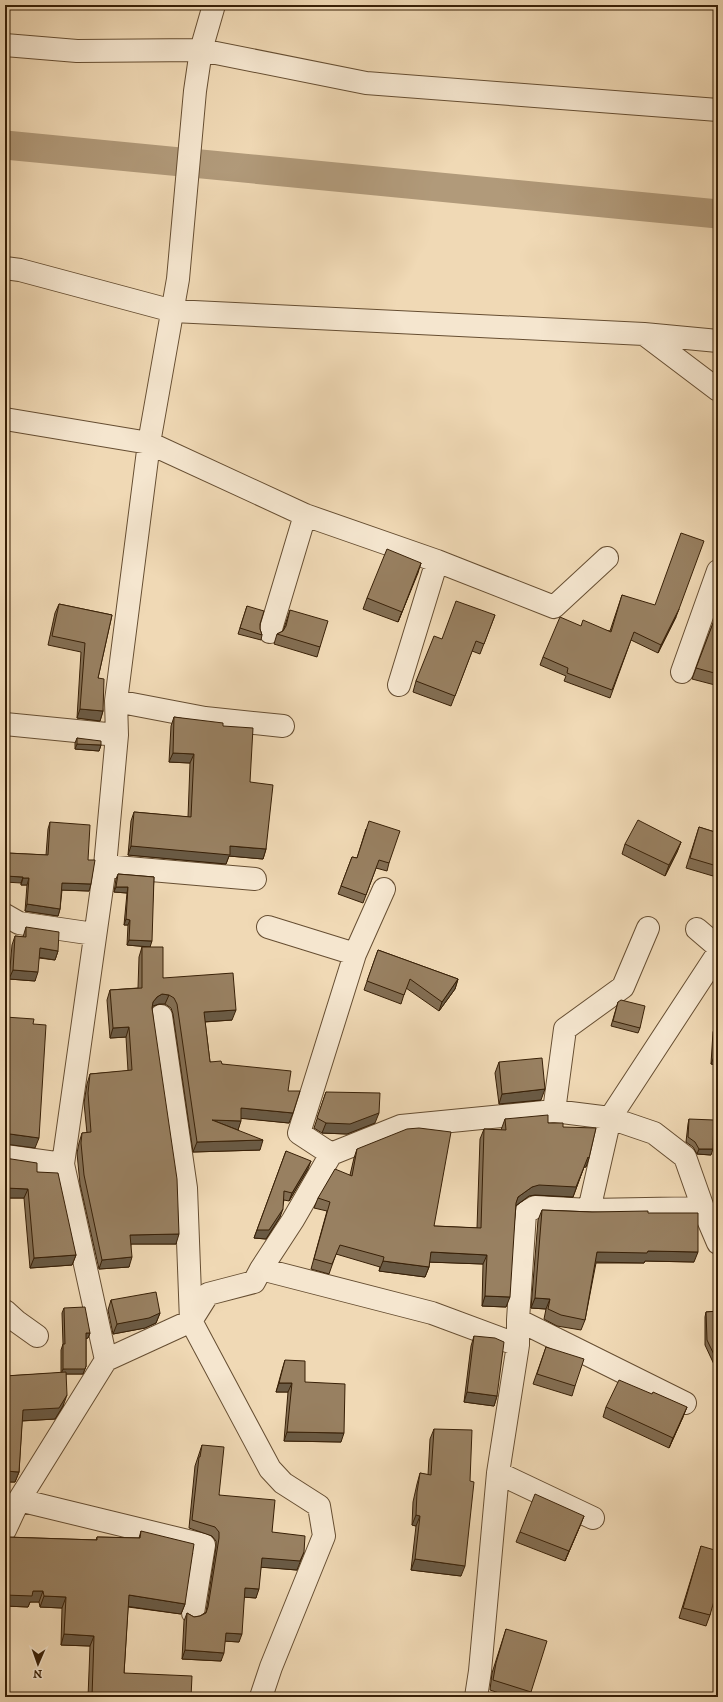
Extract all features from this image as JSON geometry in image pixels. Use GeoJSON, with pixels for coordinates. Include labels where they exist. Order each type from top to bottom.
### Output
{"type":"FeatureCollection","features":[{"type":"Feature","properties":{"kind":"street"},"geometry":{"type":"LineString","coordinates":[[106,1360],[63,1164],[94,934],[105,866],[117,735],[116,701],[149,443],[178,279],[195,91],[201,50],[214,5]]}},
{"type":"Feature","properties":{"kind":"street"},"geometry":{"type":"LineString","coordinates":[[5,45],[77,51],[201,50],[366,83],[718,110]]}},
{"type":"Feature","properties":{"kind":"street"},"geometry":{"type":"LineString","coordinates":[[5,268],[20,270],[173,311],[644,334],[718,341]]}},
{"type":"Feature","properties":{"kind":"street"},"geometry":{"type":"LineString","coordinates":[[644,334],[718,390]]}},
{"type":"Feature","properties":{"kind":"street"},"geometry":{"type":"LineString","coordinates":[[5,419],[149,443],[305,515],[437,561],[554,607],[607,558]]}},
{"type":"Feature","properties":{"kind":"street"},"geometry":{"type":"LineString","coordinates":[[270,632],[305,515]]}},
{"type":"Feature","properties":{"kind":"street"},"geometry":{"type":"LineString","coordinates":[[399,685],[437,561]]}},
{"type":"Feature","properties":{"kind":"street"},"geometry":{"type":"LineString","coordinates":[[682,672],[718,571]]}},
{"type":"Feature","properties":{"kind":"street"},"geometry":{"type":"LineString","coordinates":[[116,701],[205,718],[283,726]]}},
{"type":"Feature","properties":{"kind":"street"},"geometry":{"type":"LineString","coordinates":[[5,724],[117,735]]}},
{"type":"Feature","properties":{"kind":"street"},"geometry":{"type":"LineString","coordinates":[[105,866],[255,879]]}},
{"type":"Feature","properties":{"kind":"street"},"geometry":{"type":"LineString","coordinates":[[331,1154],[299,1133],[355,954],[384,889]]}},
{"type":"Feature","properties":{"kind":"street"},"geometry":{"type":"LineString","coordinates":[[5,915],[19,923],[94,934]]}},
{"type":"Feature","properties":{"kind":"street"},"geometry":{"type":"LineString","coordinates":[[268,927],[355,954]]}},
{"type":"Feature","properties":{"kind":"street"},"geometry":{"type":"LineString","coordinates":[[554,1111],[565,1029],[623,987],[648,928]]}},
{"type":"Feature","properties":{"kind":"street"},"geometry":{"type":"LineString","coordinates":[[697,929],[718,947]]}},
{"type":"Feature","properties":{"kind":"street"},"geometry":{"type":"LineString","coordinates":[[589,1210],[610,1118],[718,953]]}},
{"type":"Feature","properties":{"kind":"street"},"geometry":{"type":"LineString","coordinates":[[161,1016],[186,1188],[191,1321],[270,1469],[283,1483],[319,1506],[324,1536],[271,1667],[261,1697]]}},
{"type":"Feature","properties":{"kind":"street"},"geometry":{"type":"LineString","coordinates":[[5,1530],[19,1500],[106,1360],[191,1321],[208,1294],[254,1282],[293,1220],[331,1154],[401,1126],[554,1111],[610,1118],[654,1133],[685,1157],[703,1208],[718,1243]]}},
{"type":"Feature","properties":{"kind":"street"},"geometry":{"type":"LineString","coordinates":[[5,1156],[63,1164]]}},
{"type":"Feature","properties":{"kind":"street"},"geometry":{"type":"LineString","coordinates":[[476,1697],[480,1671],[498,1473],[518,1345],[518,1320],[525,1213],[535,1207],[589,1210],[703,1208]]}},
{"type":"Feature","properties":{"kind":"street"},"geometry":{"type":"LineString","coordinates":[[261,1269],[432,1313],[518,1345]]}},
{"type":"Feature","properties":{"kind":"street"},"geometry":{"type":"LineString","coordinates":[[5,1311],[37,1336]]}},
{"type":"Feature","properties":{"kind":"street"},"geometry":{"type":"LineString","coordinates":[[518,1320],[685,1403]]}},
{"type":"Feature","properties":{"kind":"street"},"geometry":{"type":"LineString","coordinates":[[498,1473],[593,1518]]}},
{"type":"Feature","properties":{"kind":"street"},"geometry":{"type":"LineString","coordinates":[[19,1500],[204,1545],[193,1613]]}},
{"type":"Feature","properties":{"kind":"building"},"geometry":{"type":"Polygon","coordinates":[[[681,533],[704,541],[679,609],[661,645],[634,632],[612,690],[567,673],[568,668],[543,657],[560,617],[581,626],[583,620],[611,632],[622,595],[655,605],[681,533]]]}},
{"type":"Feature","properties":{"kind":"building"},"geometry":{"type":"Polygon","coordinates":[[[387,549],[421,563],[402,612],[367,598],[387,549]]]}},
{"type":"Feature","properties":{"kind":"building"},"geometry":{"type":"Polygon","coordinates":[[[456,601],[495,615],[484,644],[476,641],[455,696],[416,681],[434,636],[442,639],[456,601]]]}},
{"type":"Feature","properties":{"kind":"building"},"geometry":{"type":"Polygon","coordinates":[[[59,604],[112,615],[98,678],[104,679],[103,711],[80,709],[85,643],[52,636],[59,604]]]}},
{"type":"Feature","properties":{"kind":"building"},"geometry":{"type":"Polygon","coordinates":[[[247,606],[264,611],[260,624],[262,635],[240,628],[247,606]]]}},
{"type":"Feature","properties":{"kind":"building"},"geometry":{"type":"Polygon","coordinates":[[[290,610],[328,621],[320,647],[277,634],[283,631],[286,626],[290,610]]]}},
{"type":"Feature","properties":{"kind":"building"},"geometry":{"type":"Polygon","coordinates":[[[715,618],[718,619],[718,674],[696,668],[715,618]]]}},
{"type":"Feature","properties":{"kind":"building"},"geometry":{"type":"Polygon","coordinates":[[[174,717],[223,723],[223,726],[253,728],[250,782],[273,785],[266,849],[230,846],[230,855],[131,846],[134,812],[191,817],[194,754],[173,753],[174,717]]]}},
{"type":"Feature","properties":{"kind":"building"},"geometry":{"type":"Polygon","coordinates":[[[77,738],[101,741],[101,745],[77,744],[77,738]]]}},
{"type":"Feature","properties":{"kind":"building"},"geometry":{"type":"Polygon","coordinates":[[[638,820],[681,842],[669,865],[625,844],[638,820]]]}},
{"type":"Feature","properties":{"kind":"building"},"geometry":{"type":"Polygon","coordinates":[[[369,821],[400,831],[389,863],[379,860],[366,895],[341,886],[352,857],[357,858],[369,821]]]}},
{"type":"Feature","properties":{"kind":"building"},"geometry":{"type":"Polygon","coordinates":[[[50,822],[90,825],[88,860],[95,860],[91,884],[62,883],[60,909],[27,904],[29,878],[5,876],[5,849],[7,849],[7,853],[48,855],[50,822]]]}},
{"type":"Feature","properties":{"kind":"building"},"geometry":{"type":"Polygon","coordinates":[[[699,827],[718,833],[717,866],[690,858],[699,827]]]}},
{"type":"Feature","properties":{"kind":"building"},"geometry":{"type":"Polygon","coordinates":[[[118,874],[154,877],[152,941],[129,940],[130,920],[126,919],[128,887],[116,887],[118,874]]]}},
{"type":"Feature","properties":{"kind":"building"},"geometry":{"type":"Polygon","coordinates":[[[26,927],[59,932],[58,951],[40,948],[38,972],[13,970],[15,936],[26,937],[26,927]]]}},
{"type":"Feature","properties":{"kind":"building"},"geometry":{"type":"Polygon","coordinates":[[[142,947],[163,947],[163,978],[233,973],[236,1010],[204,1012],[210,1062],[221,1061],[222,1064],[291,1071],[288,1091],[300,1091],[293,1113],[241,1108],[241,1121],[212,1120],[263,1140],[197,1142],[177,1004],[174,998],[169,995],[162,994],[157,997],[153,1002],[152,1008],[177,1179],[179,1234],[130,1235],[132,1257],[102,1260],[84,1175],[81,1143],[82,1133],[91,1132],[88,1093],[90,1074],[132,1070],[129,1027],[113,1028],[110,990],[142,988],[142,947]]]}},
{"type":"Feature","properties":{"kind":"building"},"geometry":{"type":"Polygon","coordinates":[[[378,950],[458,979],[442,1002],[410,979],[404,995],[367,981],[378,950]]]}},
{"type":"Feature","properties":{"kind":"building"},"geometry":{"type":"Polygon","coordinates":[[[621,1000],[645,1006],[640,1028],[613,1021],[618,1002],[621,1000]]]}},
{"type":"Feature","properties":{"kind":"building"},"geometry":{"type":"Polygon","coordinates":[[[5,1017],[34,1019],[33,1024],[46,1025],[39,1138],[5,1134],[5,1017]]]}},
{"type":"Feature","properties":{"kind":"building"},"geometry":{"type":"Polygon","coordinates":[[[717,1022],[718,1054],[715,1054],[717,1022]]]}},
{"type":"Feature","properties":{"kind":"building"},"geometry":{"type":"Polygon","coordinates":[[[542,1058],[545,1089],[502,1094],[499,1062],[542,1058]]]}},
{"type":"Feature","properties":{"kind":"building"},"geometry":{"type":"Polygon","coordinates":[[[326,1092],[380,1093],[379,1113],[350,1124],[326,1123],[317,1118],[326,1092]]]}},
{"type":"Feature","properties":{"kind":"building"},"geometry":{"type":"Polygon","coordinates":[[[548,1115],[548,1123],[563,1123],[563,1127],[596,1128],[589,1158],[588,1157],[576,1187],[539,1185],[532,1187],[518,1197],[516,1203],[510,1297],[485,1296],[487,1255],[431,1252],[429,1267],[383,1261],[384,1257],[340,1245],[332,1264],[314,1259],[330,1202],[318,1198],[335,1169],[352,1176],[357,1149],[407,1129],[419,1128],[451,1132],[434,1226],[481,1228],[484,1129],[506,1130],[505,1119],[548,1115]]]}},
{"type":"Feature","properties":{"kind":"building"},"geometry":{"type":"Polygon","coordinates":[[[689,1119],[714,1120],[713,1149],[699,1149],[695,1142],[688,1137],[689,1119]]]}},
{"type":"Feature","properties":{"kind":"building"},"geometry":{"type":"Polygon","coordinates":[[[286,1151],[311,1161],[292,1193],[284,1191],[283,1209],[269,1230],[257,1230],[286,1151]]]}},
{"type":"Feature","properties":{"kind":"building"},"geometry":{"type":"Polygon","coordinates":[[[5,1158],[37,1163],[37,1172],[58,1173],[76,1255],[34,1258],[28,1189],[5,1188],[5,1158]]]}},
{"type":"Feature","properties":{"kind":"building"},"geometry":{"type":"Polygon","coordinates":[[[542,1210],[698,1213],[698,1252],[597,1252],[585,1320],[561,1315],[548,1309],[550,1299],[535,1298],[542,1210]]]}},
{"type":"Feature","properties":{"kind":"building"},"geometry":{"type":"Polygon","coordinates":[[[156,1292],[160,1313],[149,1318],[117,1324],[111,1300],[156,1292]]]}},
{"type":"Feature","properties":{"kind":"building"},"geometry":{"type":"Polygon","coordinates":[[[85,1307],[90,1333],[86,1333],[85,1369],[63,1369],[63,1344],[65,1344],[64,1308],[85,1307]]]}},
{"type":"Feature","properties":{"kind":"building"},"geometry":{"type":"Polygon","coordinates":[[[718,1311],[718,1363],[707,1340],[706,1312],[718,1311]]]}},
{"type":"Feature","properties":{"kind":"building"},"geometry":{"type":"Polygon","coordinates":[[[474,1336],[495,1338],[504,1342],[497,1396],[467,1392],[474,1336]]]}},
{"type":"Feature","properties":{"kind":"building"},"geometry":{"type":"Polygon","coordinates":[[[546,1347],[584,1359],[575,1386],[537,1374],[546,1347]]]}},
{"type":"Feature","properties":{"kind":"building"},"geometry":{"type":"Polygon","coordinates":[[[285,1360],[305,1361],[305,1382],[345,1384],[344,1433],[287,1432],[292,1383],[279,1383],[285,1360]]]}},
{"type":"Feature","properties":{"kind":"building"},"geometry":{"type":"Polygon","coordinates":[[[66,1372],[67,1395],[59,1408],[23,1410],[19,1472],[5,1471],[5,1376],[66,1372]]]}},
{"type":"Feature","properties":{"kind":"building"},"geometry":{"type":"Polygon","coordinates":[[[619,1380],[652,1394],[653,1392],[687,1407],[673,1438],[606,1407],[619,1380]]]}},
{"type":"Feature","properties":{"kind":"building"},"geometry":{"type":"Polygon","coordinates":[[[434,1429],[472,1430],[470,1481],[474,1482],[465,1566],[415,1559],[420,1516],[416,1515],[417,1492],[420,1473],[431,1475],[434,1429]]]}},
{"type":"Feature","properties":{"kind":"building"},"geometry":{"type":"Polygon","coordinates":[[[202,1445],[224,1447],[219,1495],[275,1500],[272,1532],[305,1536],[304,1552],[300,1561],[262,1558],[259,1589],[245,1588],[242,1634],[226,1633],[224,1653],[185,1650],[187,1613],[194,1617],[200,1616],[206,1613],[208,1607],[219,1538],[219,1532],[215,1527],[192,1520],[199,1457],[202,1445]]]}},
{"type":"Feature","properties":{"kind":"building"},"geometry":{"type":"Polygon","coordinates":[[[535,1494],[584,1516],[569,1551],[520,1532],[535,1494]]]}},
{"type":"Feature","properties":{"kind":"building"},"geometry":{"type":"Polygon","coordinates":[[[141,1531],[194,1544],[185,1604],[129,1595],[124,1673],[192,1676],[191,1697],[92,1697],[94,1636],[64,1634],[66,1597],[44,1596],[43,1591],[33,1591],[32,1596],[5,1595],[5,1537],[97,1540],[97,1537],[140,1538],[141,1531]]]}},
{"type":"Feature","properties":{"kind":"building"},"geometry":{"type":"Polygon","coordinates":[[[701,1546],[718,1551],[718,1587],[710,1615],[683,1608],[701,1546]]]}},
{"type":"Feature","properties":{"kind":"building"},"geometry":{"type":"Polygon","coordinates":[[[506,1629],[547,1641],[531,1692],[493,1680],[496,1663],[506,1629]]]}},
{"type":"Feature","properties":{"kind":"waterway"},"geometry":{"type":"LineString","coordinates":[[5,145],[718,214]]}}]}
